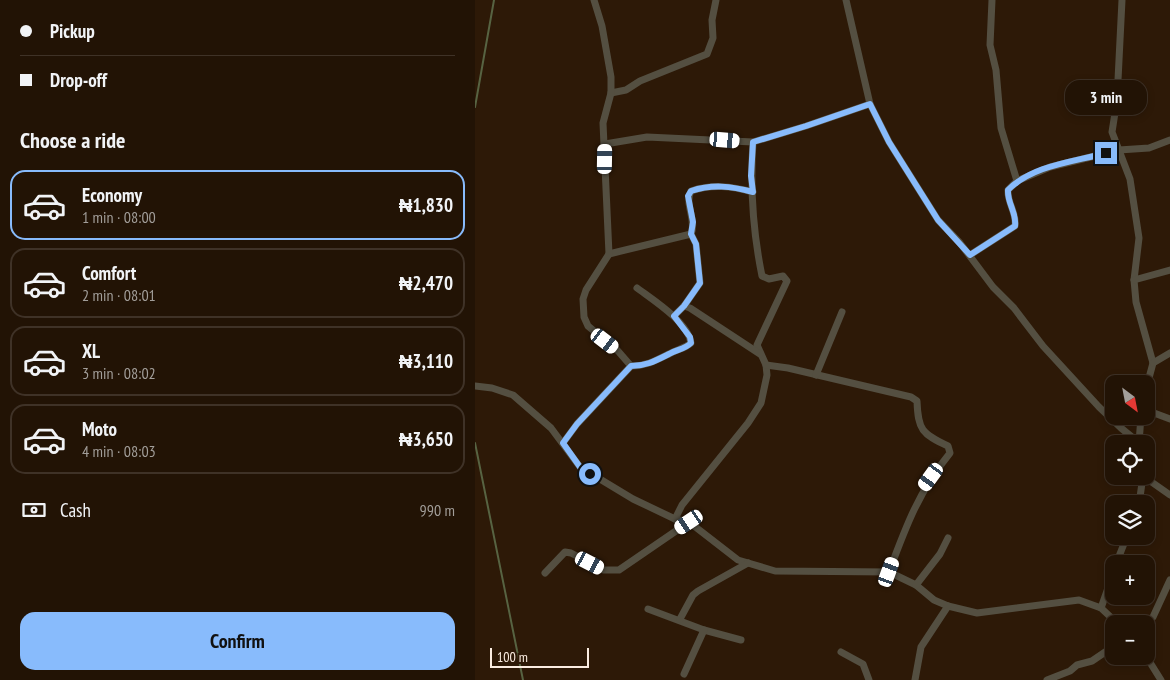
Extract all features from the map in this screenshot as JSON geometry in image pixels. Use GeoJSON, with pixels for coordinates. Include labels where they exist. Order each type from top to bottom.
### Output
{"type":"FeatureCollection","features":[{"type":"Feature","properties":{"kind":"street"},"geometry":{"type":"LineString","coordinates":[[594,0],[602,26],[611,93],[603,123],[609,254],[586,290],[583,299],[584,316],[588,326],[618,351],[631,366]]}},
{"type":"Feature","properties":{"kind":"street"},"geometry":{"type":"LineString","coordinates":[[611,93],[627,90],[640,81],[707,54],[713,38],[712,20],[716,0]]}},
{"type":"Feature","properties":{"kind":"street"},"geometry":{"type":"LineString","coordinates":[[846,0],[870,104],[889,142],[938,220],[970,255],[993,287],[1013,308],[1043,346],[1129,435]]}},
{"type":"Feature","properties":{"kind":"street"},"geometry":{"type":"LineString","coordinates":[[991,0],[990,45],[996,70],[1001,128],[1017,181]]}},
{"type":"Feature","properties":{"kind":"street"},"geometry":{"type":"LineString","coordinates":[[1122,0],[1117,100],[1112,132],[1130,179],[1139,238],[1134,280],[1136,302],[1153,363],[1150,375]]}},
{"type":"Feature","properties":{"kind":"street"},"geometry":{"type":"LineString","coordinates":[[605,144],[653,137],[753,142],[870,104]]}},
{"type":"Feature","properties":{"kind":"street"},"geometry":{"type":"LineString","coordinates":[[970,255],[1015,226],[1016,219],[1007,198],[1008,190],[1017,181],[1050,167],[1119,150],[1149,148],[1170,140]]}},
{"type":"Feature","properties":{"kind":"street"},"geometry":{"type":"LineString","coordinates":[[675,519],[683,505],[748,423],[761,403],[767,374],[766,365],[757,344],[787,281],[783,276],[769,278],[762,276],[753,228],[755,207],[751,176],[753,142]]}},
{"type":"Feature","properties":{"kind":"street"},"geometry":{"type":"LineString","coordinates":[[674,316],[684,306],[700,283],[696,244],[691,234],[693,222],[688,196],[691,191],[707,187],[728,186],[753,192]]}},
{"type":"Feature","properties":{"kind":"street"},"geometry":{"type":"LineString","coordinates":[[609,254],[691,234]]}},
{"type":"Feature","properties":{"kind":"street"},"geometry":{"type":"LineString","coordinates":[[1134,280],[1170,270]]}},
{"type":"Feature","properties":{"kind":"street"},"geometry":{"type":"LineString","coordinates":[[563,443],[577,424],[631,366],[643,366],[660,360],[670,353],[684,349],[691,343],[690,337],[674,316],[637,288]]}},
{"type":"Feature","properties":{"kind":"street"},"geometry":{"type":"LineString","coordinates":[[684,306],[711,321],[760,354]]}},
{"type":"Feature","properties":{"kind":"street"},"geometry":{"type":"LineString","coordinates":[[816,375],[842,312]]}},
{"type":"Feature","properties":{"kind":"street"},"geometry":{"type":"LineString","coordinates":[[1153,363],[1170,353]]}},
{"type":"Feature","properties":{"kind":"street"},"geometry":{"type":"LineString","coordinates":[[766,365],[911,397],[917,401],[920,428],[927,436],[947,446],[950,453],[924,488],[908,520],[889,572]]}},
{"type":"Feature","properties":{"kind":"street"},"geometry":{"type":"LineString","coordinates":[[475,386],[493,388],[513,395],[551,428],[580,467],[600,481],[675,519],[689,522],[738,560],[775,571],[889,572],[917,585],[934,600],[948,606],[977,613],[1079,600],[1101,608],[1108,615]]}},
{"type":"Feature","properties":{"kind":"street"},"geometry":{"type":"LineString","coordinates":[[1155,413],[1170,419]]}},
{"type":"Feature","properties":{"kind":"street"},"geometry":{"type":"LineString","coordinates":[[1155,484],[1170,495]]}},
{"type":"Feature","properties":{"kind":"street"},"geometry":{"type":"LineString","coordinates":[[545,573],[565,552],[571,553],[603,570],[619,570],[689,522]]}},
{"type":"Feature","properties":{"kind":"street"},"geometry":{"type":"LineString","coordinates":[[917,585],[940,554],[949,538]]}},
{"type":"Feature","properties":{"kind":"street"},"geometry":{"type":"LineString","coordinates":[[679,619],[693,595],[748,563]]}},
{"type":"Feature","properties":{"kind":"street"},"geometry":{"type":"LineString","coordinates":[[1154,615],[1170,580]]}},
{"type":"Feature","properties":{"kind":"street"},"geometry":{"type":"LineString","coordinates":[[1101,608],[1105,597]]}},
{"type":"Feature","properties":{"kind":"street"},"geometry":{"type":"LineString","coordinates":[[915,680],[921,647],[948,606]]}},
{"type":"Feature","properties":{"kind":"street"},"geometry":{"type":"LineString","coordinates":[[649,609],[705,630],[741,640]]}},
{"type":"Feature","properties":{"kind":"street"},"geometry":{"type":"LineString","coordinates":[[684,674],[705,630]]}},
{"type":"Feature","properties":{"kind":"street"},"geometry":{"type":"LineString","coordinates":[[841,652],[863,664],[869,680]]}},
{"type":"Feature","properties":{"kind":"street"},"geometry":{"type":"LineString","coordinates":[[1047,680],[1070,671],[1077,664],[1092,661],[1105,652]]}},
{"type":"Feature","properties":{"kind":"street"},"geometry":{"type":"LineString","coordinates":[[1152,665],[1161,680]]}},
{"type":"Feature","properties":{"kind":"waterway"},"geometry":{"type":"LineString","coordinates":[[475,107],[494,0]]}},
{"type":"Feature","properties":{"kind":"waterway"},"geometry":{"type":"LineString","coordinates":[[475,443],[523,680]]}},
{"type":"Feature","properties":{"kind":"route"},"geometry":{"type":"LineString","coordinates":[[590,474],[580,467],[563,443],[577,424],[631,366],[643,366],[660,360],[670,353],[684,349],[691,343],[690,337],[674,316],[684,306],[700,283],[696,244],[691,234],[693,222],[688,196],[691,191],[714,186],[728,186],[753,192],[751,176],[753,142],[870,104],[889,142],[938,220],[970,255],[1015,226],[1016,219],[1007,198],[1008,190],[1017,181],[1050,167],[1106,153]]}}]}
